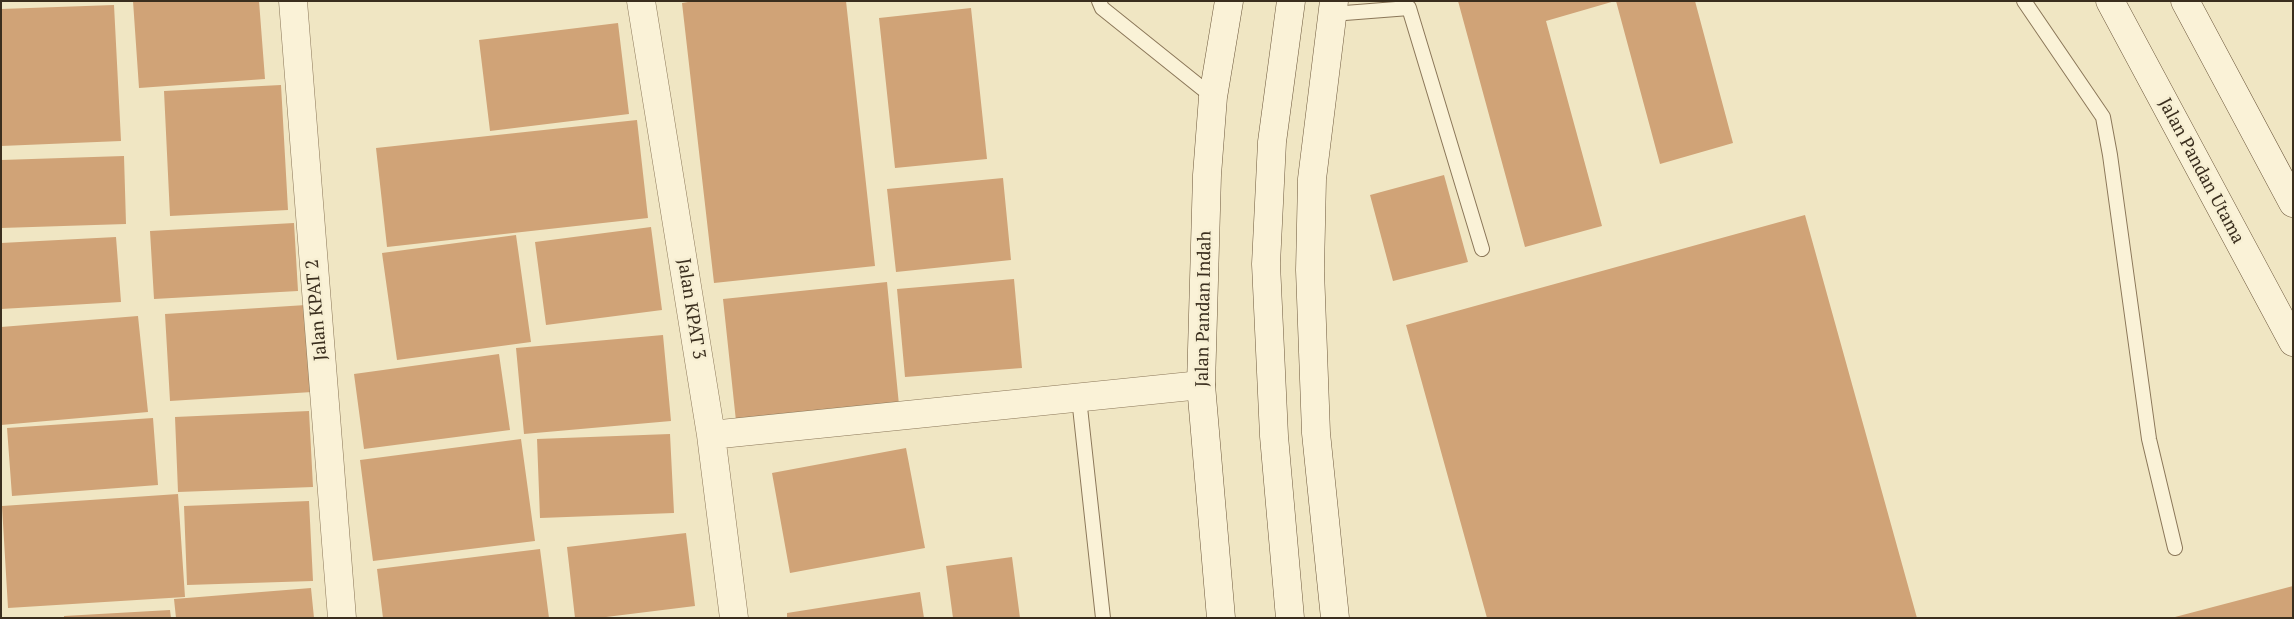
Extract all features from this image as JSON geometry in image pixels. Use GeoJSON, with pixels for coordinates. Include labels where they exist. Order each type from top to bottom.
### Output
{"type":"FeatureCollection","features":[{"type":"Feature","properties":{"kind":"main road","name":"Jalan KPAT 2"},"geometry":{"type":"LineString","coordinates":[[293,1],[342,618]]}},
{"type":"Feature","properties":{"kind":"main road","name":"Jalan KPAT 3"},"geometry":{"type":"LineString","coordinates":[[641,1],[711,435],[734,618]]}},
{"type":"Feature","properties":{"kind":"main road","name":"Jalan Pandan Indah"},"geometry":{"type":"LineString","coordinates":[[1220,618],[1201,385],[1207,175],[1214,97],[1229,1]]}},
{"type":"Feature","properties":{"kind":"main road"},"geometry":{"type":"LineString","coordinates":[[1290,618],[1274,436],[1266,264],[1272,142],[1291,1]]}},
{"type":"Feature","properties":{"kind":"main road","name":"Jalan Pandan Utama"},"geometry":{"type":"LineString","coordinates":[[2110,1],[2293,342]]}},
{"type":"Feature","properties":{"kind":"main road"},"geometry":{"type":"LineString","coordinates":[[2185,1],[2293,203]]}},
{"type":"Feature","properties":{"kind":"main road"},"geometry":{"type":"LineString","coordinates":[[1333,8],[1312,178],[1310,270],[1316,433],[1335,618]]}},
{"type":"Feature","properties":{"kind":"main road"},"geometry":{"type":"LineString","coordinates":[[711,435],[1201,385]]}},
{"type":"Feature","properties":{"kind":"lane"},"geometry":{"type":"LineString","coordinates":[[1099,1],[1102,8],[1214,97]]}},
{"type":"Feature","properties":{"kind":"lane"},"geometry":{"type":"LineString","coordinates":[[2024,1],[2103,117],[2110,155],[2148,439],[2175,548]]}},
{"type":"Feature","properties":{"kind":"lane"},"geometry":{"type":"LineString","coordinates":[[1333,8],[1412,5],[1482,249]]}},
{"type":"Feature","properties":{"kind":"lane"},"geometry":{"type":"LineString","coordinates":[[1079,398],[1103,618]]}},
{"type":"Feature","properties":{"kind":"building"},"geometry":{"type":"Polygon","coordinates":[[[133,1],[259,1],[265,79],[139,88],[133,1]]]}},
{"type":"Feature","properties":{"kind":"building"},"geometry":{"type":"Polygon","coordinates":[[[694,1],[846,1],[875,266],[714,283],[682,3],[694,1]]]}},
{"type":"Feature","properties":{"kind":"building"},"geometry":{"type":"Polygon","coordinates":[[[1458,1],[1615,1],[1546,21],[1602,226],[1525,247],[1458,1]]]}},
{"type":"Feature","properties":{"kind":"building"},"geometry":{"type":"Polygon","coordinates":[[[1616,1],[1695,1],[1733,143],[1660,164],[1616,1]]]}},
{"type":"Feature","properties":{"kind":"building"},"geometry":{"type":"Polygon","coordinates":[[[114,5],[121,141],[1,146],[1,9],[114,5]]]}},
{"type":"Feature","properties":{"kind":"building"},"geometry":{"type":"Polygon","coordinates":[[[971,8],[987,159],[895,168],[879,18],[971,8]]]}},
{"type":"Feature","properties":{"kind":"building"},"geometry":{"type":"Polygon","coordinates":[[[618,23],[629,114],[490,131],[479,40],[618,23]]]}},
{"type":"Feature","properties":{"kind":"building"},"geometry":{"type":"Polygon","coordinates":[[[281,85],[288,210],[170,216],[164,91],[281,85]]]}},
{"type":"Feature","properties":{"kind":"building"},"geometry":{"type":"Polygon","coordinates":[[[637,120],[648,218],[387,247],[376,148],[637,120]]]}},
{"type":"Feature","properties":{"kind":"building"},"geometry":{"type":"Polygon","coordinates":[[[124,156],[126,224],[1,228],[1,160],[124,156]]]}},
{"type":"Feature","properties":{"kind":"building"},"geometry":{"type":"Polygon","coordinates":[[[1444,175],[1468,262],[1393,281],[1370,195],[1444,175]]]}},
{"type":"Feature","properties":{"kind":"building"},"geometry":{"type":"Polygon","coordinates":[[[1003,178],[1011,260],[896,272],[887,189],[1003,178]]]}},
{"type":"Feature","properties":{"kind":"building"},"geometry":{"type":"Polygon","coordinates":[[[1805,215],[1917,618],[1487,618],[1406,325],[1805,215]]]}},
{"type":"Feature","properties":{"kind":"building"},"geometry":{"type":"Polygon","coordinates":[[[294,223],[298,291],[154,299],[150,231],[294,223]]]}},
{"type":"Feature","properties":{"kind":"building"},"geometry":{"type":"Polygon","coordinates":[[[651,227],[662,310],[546,325],[535,242],[651,227]]]}},
{"type":"Feature","properties":{"kind":"building"},"geometry":{"type":"Polygon","coordinates":[[[516,235],[531,342],[397,360],[382,253],[516,235]]]}},
{"type":"Feature","properties":{"kind":"building"},"geometry":{"type":"Polygon","coordinates":[[[116,237],[121,302],[1,309],[1,243],[116,237]]]}},
{"type":"Feature","properties":{"kind":"building"},"geometry":{"type":"Polygon","coordinates":[[[1014,279],[1022,368],[905,377],[897,289],[1014,279]]]}},
{"type":"Feature","properties":{"kind":"building"},"geometry":{"type":"Polygon","coordinates":[[[887,282],[899,405],[736,421],[723,299],[887,282]]]}},
{"type":"Feature","properties":{"kind":"building"},"geometry":{"type":"Polygon","coordinates":[[[306,305],[312,392],[170,401],[165,314],[306,305]]]}},
{"type":"Feature","properties":{"kind":"building"},"geometry":{"type":"Polygon","coordinates":[[[138,316],[148,412],[1,425],[1,327],[138,316]]]}},
{"type":"Feature","properties":{"kind":"building"},"geometry":{"type":"Polygon","coordinates":[[[663,335],[671,421],[524,434],[516,348],[663,335]]]}},
{"type":"Feature","properties":{"kind":"building"},"geometry":{"type":"Polygon","coordinates":[[[499,354],[510,430],[364,449],[354,374],[499,354]]]}},
{"type":"Feature","properties":{"kind":"building"},"geometry":{"type":"Polygon","coordinates":[[[309,411],[313,487],[178,492],[175,417],[309,411]]]}},
{"type":"Feature","properties":{"kind":"building"},"geometry":{"type":"Polygon","coordinates":[[[153,418],[158,485],[12,496],[7,428],[153,418]]]}},
{"type":"Feature","properties":{"kind":"building"},"geometry":{"type":"Polygon","coordinates":[[[670,434],[674,513],[540,518],[537,439],[670,434]]]}},
{"type":"Feature","properties":{"kind":"building"},"geometry":{"type":"Polygon","coordinates":[[[521,439],[535,541],[373,561],[360,460],[521,439]]]}},
{"type":"Feature","properties":{"kind":"building"},"geometry":{"type":"Polygon","coordinates":[[[906,448],[925,548],[790,573],[772,473],[906,448]]]}},
{"type":"Feature","properties":{"kind":"building"},"geometry":{"type":"Polygon","coordinates":[[[178,494],[185,597],[8,608],[2,506],[178,494]]]}},
{"type":"Feature","properties":{"kind":"building"},"geometry":{"type":"Polygon","coordinates":[[[309,501],[313,581],[187,585],[184,506],[309,501]]]}},
{"type":"Feature","properties":{"kind":"building"},"geometry":{"type":"Polygon","coordinates":[[[686,533],[695,606],[598,618],[575,618],[567,547],[686,533]]]}},
{"type":"Feature","properties":{"kind":"building"},"geometry":{"type":"Polygon","coordinates":[[[540,549],[549,618],[383,618],[377,569],[540,549]]]}},
{"type":"Feature","properties":{"kind":"building"},"geometry":{"type":"Polygon","coordinates":[[[1012,557],[1020,618],[953,618],[946,566],[1012,557]]]}},
{"type":"Feature","properties":{"kind":"building"},"geometry":{"type":"Polygon","coordinates":[[[2293,586],[2293,618],[2175,618],[2175,617],[2293,586]]]}},
{"type":"Feature","properties":{"kind":"building"},"geometry":{"type":"Polygon","coordinates":[[[311,588],[314,618],[176,618],[174,599],[311,588]]]}},
{"type":"Feature","properties":{"kind":"building"},"geometry":{"type":"Polygon","coordinates":[[[920,592],[924,618],[787,618],[787,613],[920,592]]]}},
{"type":"Feature","properties":{"kind":"building"},"geometry":{"type":"Polygon","coordinates":[[[170,610],[171,618],[64,618],[64,616],[170,610]]]}}]}
